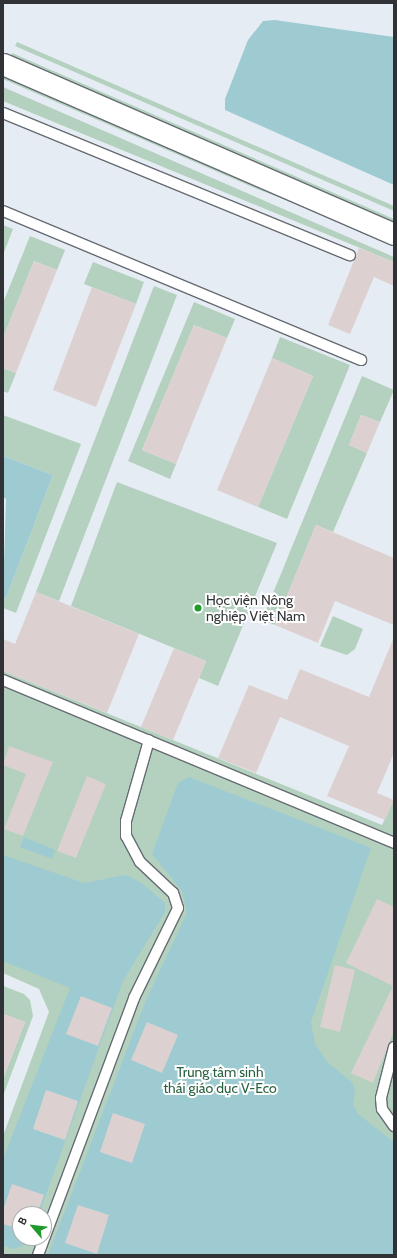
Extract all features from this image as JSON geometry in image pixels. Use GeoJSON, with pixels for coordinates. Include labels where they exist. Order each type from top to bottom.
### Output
{"type":"FeatureCollection","features":[{"type":"Feature","properties":{"kind":"street"},"geometry":{"type":"LineString","coordinates":[[3,64],[394,234]]}},
{"type":"Feature","properties":{"kind":"lane"},"geometry":{"type":"LineString","coordinates":[[3,113],[350,255]]}},
{"type":"Feature","properties":{"kind":"lane"},"geometry":{"type":"LineString","coordinates":[[3,211],[361,360]]}},
{"type":"Feature","properties":{"kind":"lane"},"geometry":{"type":"LineString","coordinates":[[3,680],[394,843]]}},
{"type":"Feature","properties":{"kind":"lane"},"geometry":{"type":"LineString","coordinates":[[38,1255],[134,998],[178,908],[173,893],[140,862],[126,836],[126,821],[149,740]]}},
{"type":"Feature","properties":{"kind":"lane"},"geometry":{"type":"LineString","coordinates":[[394,1047],[381,1098],[382,1109],[394,1126]]}},
{"type":"Feature","properties":{"kind":"green space"},"geometry":{"type":"Polygon","coordinates":[[[17,42],[394,206],[394,211],[15,46],[17,42]]]}},
{"type":"Feature","properties":{"kind":"green space"},"geometry":{"type":"Polygon","coordinates":[[[12,53],[394,219],[394,223],[11,57],[12,53]]]}},
{"type":"Feature","properties":{"kind":"green space"},"geometry":{"type":"Polygon","coordinates":[[[3,74],[341,221],[257,189],[3,79],[3,74]]]}},
{"type":"Feature","properties":{"kind":"green space"},"geometry":{"type":"Polygon","coordinates":[[[3,87],[394,257],[394,262],[3,101],[3,87]]]}},
{"type":"Feature","properties":{"kind":"green space"},"geometry":{"type":"Polygon","coordinates":[[[3,225],[13,229],[3,255],[3,225]]]}},
{"type":"Feature","properties":{"kind":"green space"},"geometry":{"type":"Polygon","coordinates":[[[30,236],[65,250],[57,270],[34,261],[3,338],[3,303],[30,236]]]}},
{"type":"Feature","properties":{"kind":"green space"},"geometry":{"type":"Polygon","coordinates":[[[93,262],[144,282],[136,304],[84,284],[93,262]]]}},
{"type":"Feature","properties":{"kind":"green space"},"geometry":{"type":"Polygon","coordinates":[[[154,286],[177,295],[59,601],[36,592],[154,286]]]}},
{"type":"Feature","properties":{"kind":"green space"},"geometry":{"type":"Polygon","coordinates":[[[194,302],[235,319],[227,338],[194,325],[142,450],[176,464],[170,479],[128,461],[194,302]]]}},
{"type":"Feature","properties":{"kind":"green space"},"geometry":{"type":"Polygon","coordinates":[[[280,337],[350,365],[287,519],[258,507],[313,376],[272,358],[280,337]]]}},
{"type":"Feature","properties":{"kind":"green space"},"geometry":{"type":"Polygon","coordinates":[[[3,368],[16,373],[8,393],[3,391],[3,368]]]}},
{"type":"Feature","properties":{"kind":"green space"},"geometry":{"type":"Polygon","coordinates":[[[362,376],[394,390],[380,422],[361,415],[349,445],[367,453],[333,532],[316,525],[275,625],[262,620],[362,376]]]}},
{"type":"Feature","properties":{"kind":"green space"},"geometry":{"type":"Polygon","coordinates":[[[3,415],[81,444],[16,613],[3,608],[3,597],[6,598],[53,475],[3,456],[3,415]]]}},
{"type":"Feature","properties":{"kind":"green space"},"geometry":{"type":"Polygon","coordinates":[[[117,482],[277,543],[218,686],[199,678],[206,661],[71,606],[117,482]]]}},
{"type":"Feature","properties":{"kind":"green space"},"geometry":{"type":"Polygon","coordinates":[[[333,616],[363,629],[355,649],[347,655],[320,646],[333,616]]]}},
{"type":"Feature","properties":{"kind":"green space","name":"Trung tâm sinh thái giáo dục V-Eco"},"geometry":{"type":"Polygon","coordinates":[[[3,671],[382,825],[394,799],[394,1255],[3,1255],[3,1136],[49,1012],[39,989],[3,973],[3,671]]]}},
{"type":"Feature","properties":{"kind":"green space"},"geometry":{"type":"Polygon","coordinates":[[[3,986],[24,994],[30,1000],[33,1016],[3,1096],[3,1079],[25,1022],[3,1014],[3,986]]]}},
{"type":"Feature","properties":{"kind":"water"},"geometry":{"type":"Polygon","coordinates":[[[275,20],[394,37],[394,185],[225,110],[225,99],[248,40],[263,21],[275,20]]]}},
{"type":"Feature","properties":{"kind":"water"},"geometry":{"type":"Polygon","coordinates":[[[3,456],[53,475],[6,598],[3,597],[6,499],[3,497],[3,456]]]}},
{"type":"Feature","properties":{"kind":"water"},"geometry":{"type":"Polygon","coordinates":[[[189,777],[371,848],[311,1022],[315,1044],[328,1063],[352,1082],[355,1090],[353,1104],[358,1114],[394,1142],[394,1255],[48,1255],[146,1000],[187,913],[182,891],[152,854],[178,783],[189,777]]]}},
{"type":"Feature","properties":{"kind":"water"},"geometry":{"type":"Polygon","coordinates":[[[24,837],[55,850],[52,859],[20,847],[24,837]]]}},
{"type":"Feature","properties":{"kind":"water"},"geometry":{"type":"Polygon","coordinates":[[[3,855],[84,883],[126,875],[142,883],[165,903],[165,912],[123,981],[42,1206],[12,1206],[12,1246],[23,1246],[13,1249],[3,1245],[3,1159],[70,988],[3,961],[3,855]]]}},
{"type":"Feature","properties":{"kind":"building"},"geometry":{"type":"Polygon","coordinates":[[[359,248],[394,262],[394,286],[374,277],[350,334],[328,325],[359,248]]]}},
{"type":"Feature","properties":{"kind":"building"},"geometry":{"type":"Polygon","coordinates":[[[34,261],[57,270],[16,373],[3,368],[3,338],[34,261]]]}},
{"type":"Feature","properties":{"kind":"building"},"geometry":{"type":"Polygon","coordinates":[[[92,287],[136,304],[96,407],[53,390],[92,287]]]}},
{"type":"Feature","properties":{"kind":"building"},"geometry":{"type":"Polygon","coordinates":[[[194,325],[227,338],[176,464],[142,450],[194,325]]]}},
{"type":"Feature","properties":{"kind":"building"},"geometry":{"type":"Polygon","coordinates":[[[272,358],[313,376],[258,507],[217,490],[272,358]]]}},
{"type":"Feature","properties":{"kind":"building"},"geometry":{"type":"Polygon","coordinates":[[[361,415],[380,422],[367,453],[349,445],[361,415]]]}},
{"type":"Feature","properties":{"kind":"building"},"geometry":{"type":"Polygon","coordinates":[[[316,525],[394,558],[394,625],[335,601],[318,643],[275,625],[316,525]]]}},
{"type":"Feature","properties":{"kind":"building"},"geometry":{"type":"Polygon","coordinates":[[[36,592],[139,634],[107,713],[3,671],[3,639],[15,644],[36,592]]]}},
{"type":"Feature","properties":{"kind":"building"},"geometry":{"type":"Polygon","coordinates":[[[394,637],[394,753],[377,793],[394,800],[385,820],[327,796],[349,746],[280,717],[256,773],[218,758],[249,685],[287,700],[300,669],[369,697],[394,637]]]}},
{"type":"Feature","properties":{"kind":"building"},"geometry":{"type":"Polygon","coordinates":[[[174,648],[206,661],[173,740],[141,727],[174,648]]]}},
{"type":"Feature","properties":{"kind":"building"},"geometry":{"type":"Polygon","coordinates":[[[9,746],[53,762],[23,836],[4,829],[26,774],[3,765],[9,746]]]}},
{"type":"Feature","properties":{"kind":"building"},"geometry":{"type":"Polygon","coordinates":[[[87,776],[106,784],[76,858],[57,851],[87,776]]]}},
{"type":"Feature","properties":{"kind":"building"},"geometry":{"type":"Polygon","coordinates":[[[377,899],[394,907],[394,1031],[373,1083],[351,1073],[393,986],[346,963],[377,899]]]}},
{"type":"Feature","properties":{"kind":"building"},"geometry":{"type":"Polygon","coordinates":[[[335,965],[355,970],[340,1032],[320,1027],[335,965]]]}},
{"type":"Feature","properties":{"kind":"building"},"geometry":{"type":"Polygon","coordinates":[[[81,996],[112,1008],[98,1046],[66,1034],[81,996]]]}},
{"type":"Feature","properties":{"kind":"building"},"geometry":{"type":"Polygon","coordinates":[[[3,1014],[25,1022],[4,1076],[3,1076],[3,1014]]]}},
{"type":"Feature","properties":{"kind":"building"},"geometry":{"type":"Polygon","coordinates":[[[147,1022],[178,1035],[162,1073],[131,1060],[147,1022]]]}},
{"type":"Feature","properties":{"kind":"building"},"geometry":{"type":"Polygon","coordinates":[[[46,1090],[78,1101],[65,1140],[33,1129],[46,1090]]]}},
{"type":"Feature","properties":{"kind":"building"},"geometry":{"type":"Polygon","coordinates":[[[113,1113],[145,1124],[132,1163],[100,1152],[113,1113]]]}},
{"type":"Feature","properties":{"kind":"building"},"geometry":{"type":"Polygon","coordinates":[[[12,1184],[44,1195],[40,1206],[12,1206],[12,1227],[3,1224],[3,1210],[12,1184]]]}},
{"type":"Feature","properties":{"kind":"building"},"geometry":{"type":"Polygon","coordinates":[[[78,1205],[109,1215],[97,1254],[65,1243],[78,1205]]]}},
{"type":"Feature","properties":{"kind":"place","name":"Học viện Nông nghiệp Việt Nam"},"geometry":{"type":"Point","coordinates":[198,608]}}]}
